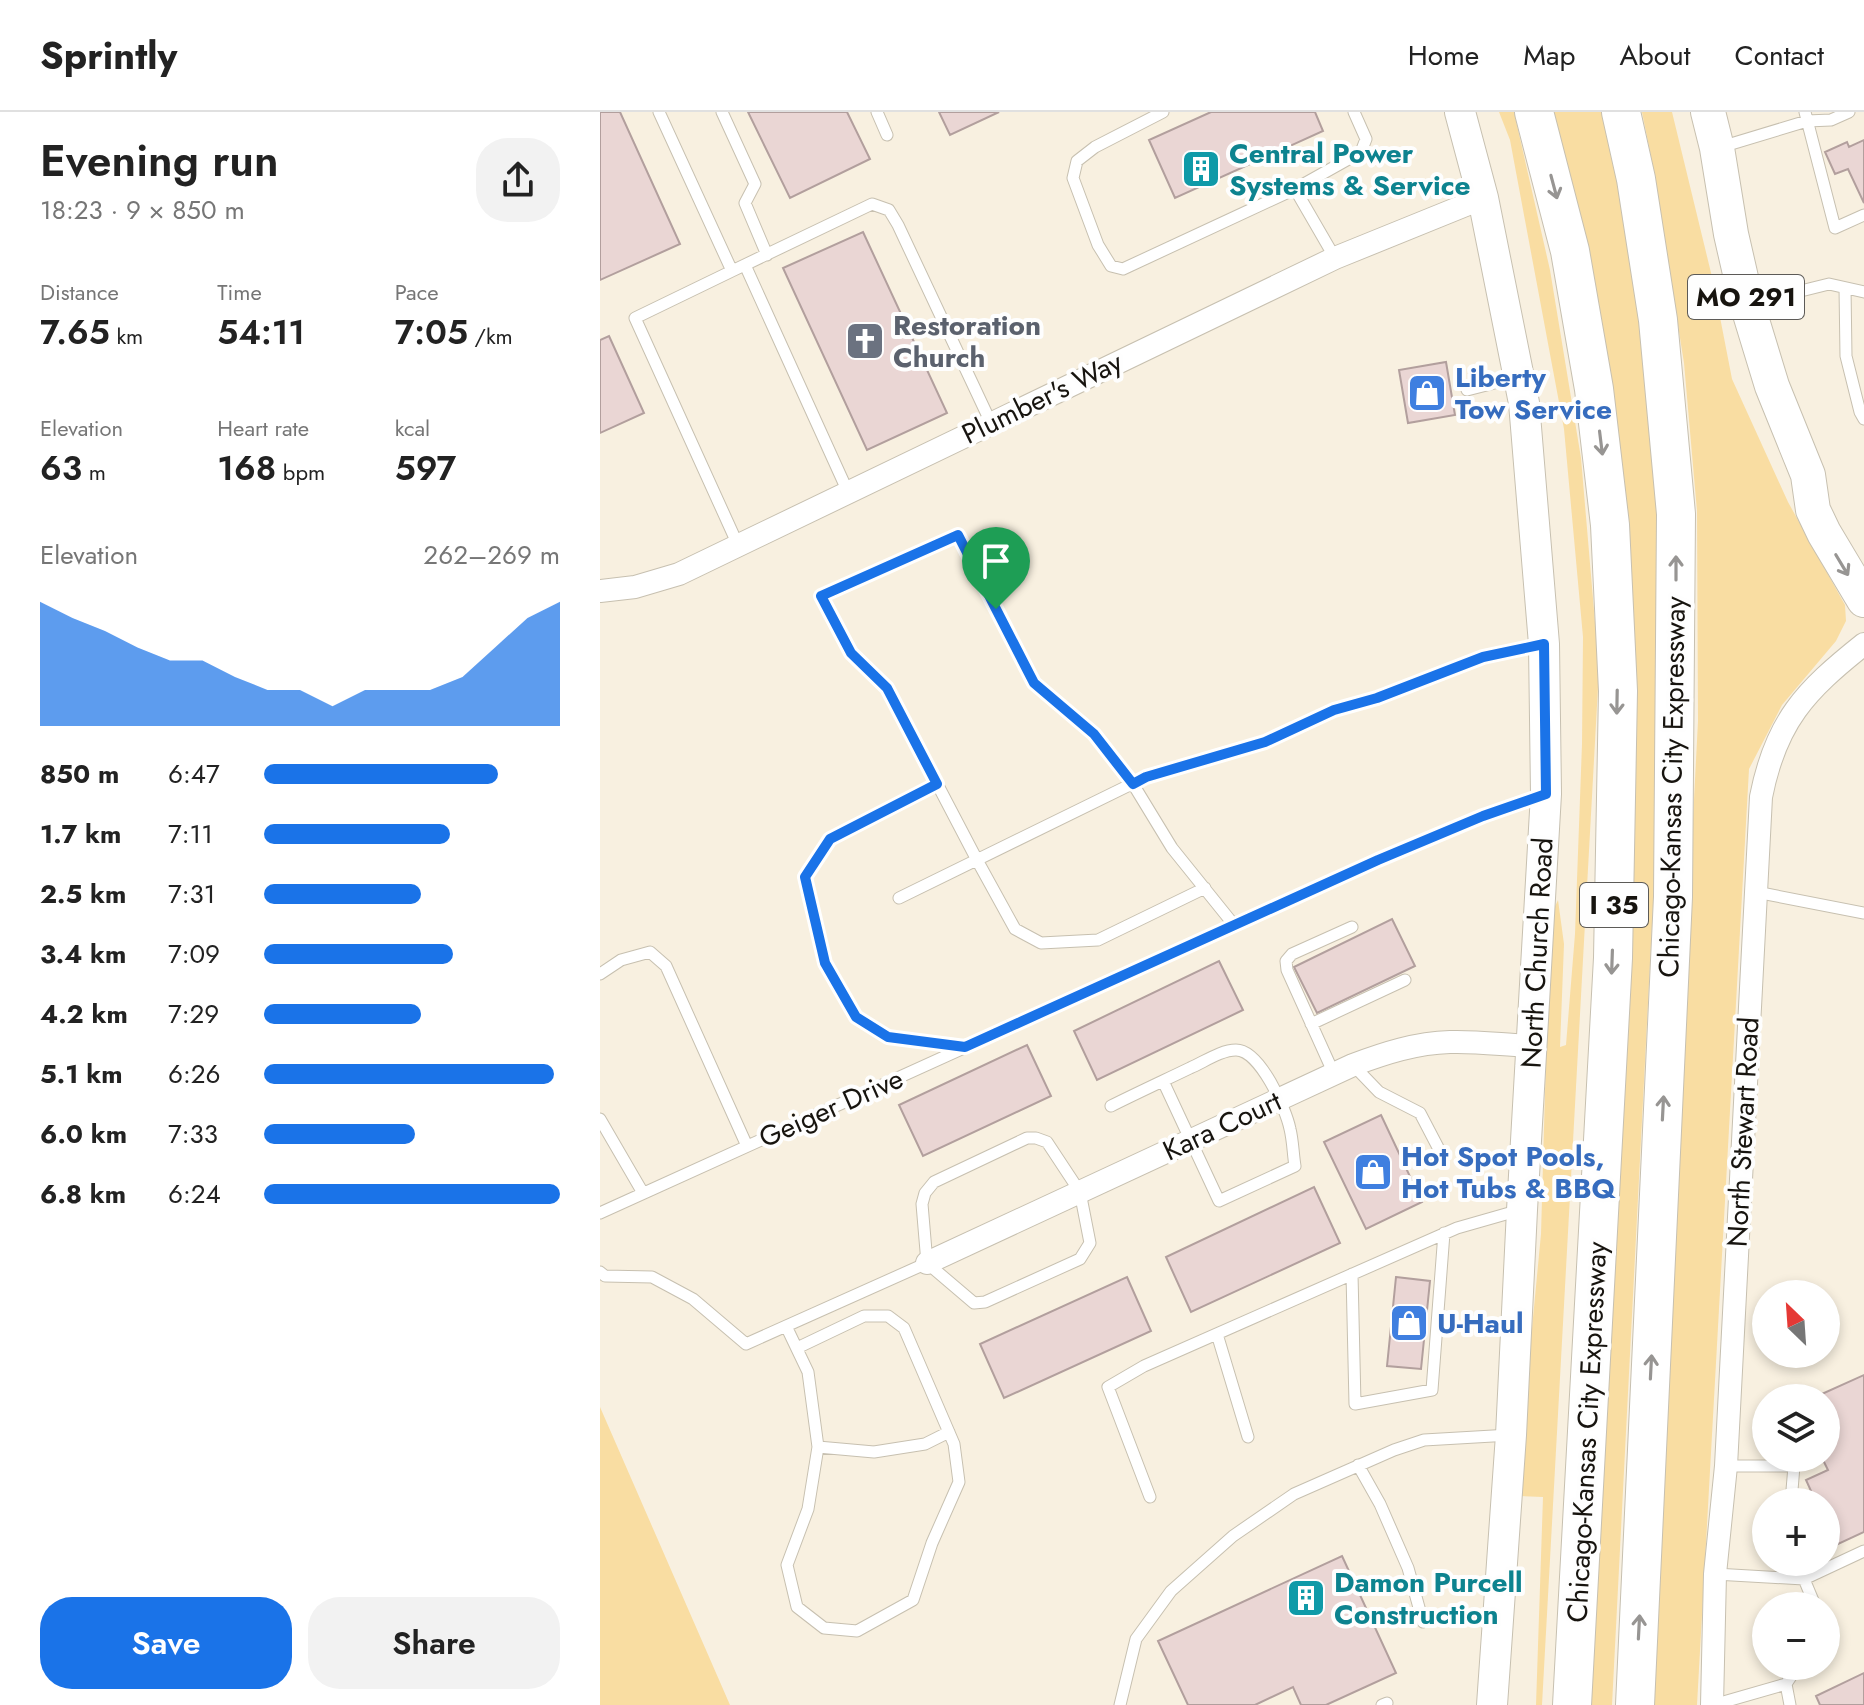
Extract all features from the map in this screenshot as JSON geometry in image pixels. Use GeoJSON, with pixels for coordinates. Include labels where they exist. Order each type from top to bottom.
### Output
{"type":"FeatureCollection","features":[{"type":"Feature","properties":{"kind":"highway","name":"Chicago-Kansas City Expressway"},"geometry":{"type":"LineString","coordinates":[[1534,112],[1570,251],[1594,389],[1610,525],[1618,691],[1613,958],[1572,1705]]}},
{"type":"Feature","properties":{"kind":"highway","name":"Chicago-Kansas City Expressway"},"geometry":{"type":"LineString","coordinates":[[1621,112],[1636,179],[1658,320],[1676,514],[1673,897],[1635,1705]]}},
{"type":"Feature","properties":{"kind":"main road","name":"North Church Road"},"geometry":{"type":"LineString","coordinates":[[1460,112],[1483,198],[1524,403],[1544,644],[1546,794],[1511,1435],[1492,1705]]}},
{"type":"Feature","properties":{"kind":"main road","name":"MO 291"},"geometry":{"type":"LineString","coordinates":[[1708,112],[1747,304],[1772,386],[1808,475],[1813,510],[1864,600]]}},
{"type":"Feature","properties":{"kind":"main road","name":"MO 291"},"geometry":{"type":"LineString","coordinates":[[1808,475],[1830,500],[1864,555]]}},
{"type":"Feature","properties":{"kind":"street","name":"Plumber's Way"},"geometry":{"type":"LineString","coordinates":[[600,591],[635,587],[679,574],[1335,258],[1483,198]]}},
{"type":"Feature","properties":{"kind":"street","name":"North Stewart Road"},"geometry":{"type":"LineString","coordinates":[[1713,1705],[1715,1574],[1726,1466],[1761,797],[1766,770],[1787,721],[1803,698],[1864,644]]}},
{"type":"Feature","properties":{"kind":"street","name":"Kara Court"},"geometry":{"type":"LineString","coordinates":[[927,1263],[1383,1054],[1450,1042],[1531,1046]]}},
{"type":"Feature","properties":{"kind":"lane"},"geometry":{"type":"LineString","coordinates":[[659,112],[732,271]]}},
{"type":"Feature","properties":{"kind":"lane"},"geometry":{"type":"LineString","coordinates":[[722,112],[755,184],[745,203],[767,255]]}},
{"type":"Feature","properties":{"kind":"lane"},"geometry":{"type":"LineString","coordinates":[[877,112],[887,135]]}},
{"type":"Feature","properties":{"kind":"lane"},"geometry":{"type":"LineString","coordinates":[[1163,112],[1095,147],[1077,161],[1073,178],[1098,245],[1111,266],[1123,269],[1295,189],[1361,152],[1366,139],[1354,112]]}},
{"type":"Feature","properties":{"kind":"lane"},"geometry":{"type":"LineString","coordinates":[[1717,148],[1806,116],[1831,120],[1849,112]]}},
{"type":"Feature","properties":{"kind":"lane"},"geometry":{"type":"LineString","coordinates":[[1806,116],[1835,228],[1864,215]]}},
{"type":"Feature","properties":{"kind":"lane"},"geometry":{"type":"LineString","coordinates":[[1295,189],[1335,258]]}},
{"type":"Feature","properties":{"kind":"lane"},"geometry":{"type":"LineString","coordinates":[[738,545],[635,318],[732,271],[872,204],[889,210],[991,423]]}},
{"type":"Feature","properties":{"kind":"lane"},"geometry":{"type":"LineString","coordinates":[[745,265],[848,492]]}},
{"type":"Feature","properties":{"kind":"lane"},"geometry":{"type":"LineString","coordinates":[[1747,304],[1829,284],[1864,292]]}},
{"type":"Feature","properties":{"kind":"lane"},"geometry":{"type":"LineString","coordinates":[[1845,288],[1846,356],[1864,419]]}},
{"type":"Feature","properties":{"kind":"lane"},"geometry":{"type":"LineString","coordinates":[[1467,390],[1519,377]]}},
{"type":"Feature","properties":{"kind":"lane"},"geometry":{"type":"LineString","coordinates":[[1205,888],[1098,940],[1041,943],[1015,929],[887,688],[851,653],[821,596],[958,535],[1034,683],[1094,734],[1133,784],[1172,848],[1205,888],[1234,925]]}},
{"type":"Feature","properties":{"kind":"lane"},"geometry":{"type":"LineString","coordinates":[[899,898],[1146,777],[1265,742],[1334,710],[1377,698],[1483,657],[1544,644]]}},
{"type":"Feature","properties":{"kind":"lane"},"geometry":{"type":"LineString","coordinates":[[937,784],[830,839],[805,877],[825,963],[856,1017],[888,1037],[965,1047]]}},
{"type":"Feature","properties":{"kind":"lane","name":"Geiger Drive"},"geometry":{"type":"LineString","coordinates":[[600,1213],[1391,854],[1546,794]]}},
{"type":"Feature","properties":{"kind":"lane"},"geometry":{"type":"LineString","coordinates":[[1756,892],[1864,913]]}},
{"type":"Feature","properties":{"kind":"lane"},"geometry":{"type":"LineString","coordinates":[[1352,927],[1292,954],[1286,961],[1287,970],[1311,1024],[1344,1070],[1420,1113],[1443,1157]]}},
{"type":"Feature","properties":{"kind":"lane"},"geometry":{"type":"LineString","coordinates":[[600,974],[621,960],[650,952],[666,966],[747,1146]]}},
{"type":"Feature","properties":{"kind":"lane"},"geometry":{"type":"LineString","coordinates":[[1311,1024],[1405,980]]}},
{"type":"Feature","properties":{"kind":"lane"},"geometry":{"type":"LineString","coordinates":[[1111,1106],[1163,1081],[1219,1055],[1235,1050],[1245,1052],[1254,1059],[1281,1099],[1290,1129],[1295,1166],[1219,1201],[1163,1081]]}},
{"type":"Feature","properties":{"kind":"lane"},"geometry":{"type":"LineString","coordinates":[[600,1119],[643,1193]]}},
{"type":"Feature","properties":{"kind":"lane"},"geometry":{"type":"LineString","coordinates":[[1027,1138],[1047,1142],[1080,1192],[1090,1243],[1080,1259],[985,1302],[974,1303],[927,1263],[922,1204],[925,1193],[934,1182],[1027,1138]]}},
{"type":"Feature","properties":{"kind":"lane"},"geometry":{"type":"LineString","coordinates":[[1150,1497],[1108,1387],[1144,1366],[1444,1233],[1522,1210]]}},
{"type":"Feature","properties":{"kind":"lane"},"geometry":{"type":"LineString","coordinates":[[1352,1274],[1355,1404],[1432,1390],[1444,1233]]}},
{"type":"Feature","properties":{"kind":"lane"},"geometry":{"type":"LineString","coordinates":[[600,1272],[605,1276],[652,1277],[693,1299],[746,1344],[927,1263]]}},
{"type":"Feature","properties":{"kind":"lane"},"geometry":{"type":"LineString","coordinates":[[786,1326],[808,1372],[818,1447],[808,1509],[787,1565],[797,1607],[824,1628],[857,1631],[913,1600],[932,1543],[959,1482],[954,1444],[904,1328],[888,1316],[864,1316],[797,1348]]}},
{"type":"Feature","properties":{"kind":"lane"},"geometry":{"type":"LineString","coordinates":[[1217,1334],[1248,1437]]}},
{"type":"Feature","properties":{"kind":"lane"},"geometry":{"type":"LineString","coordinates":[[818,1447],[874,1452],[925,1444],[949,1432]]}},
{"type":"Feature","properties":{"kind":"lane"},"geometry":{"type":"LineString","coordinates":[[1120,1705],[1136,1639],[1171,1591],[1233,1536],[1294,1494],[1394,1450],[1424,1440],[1511,1435]]}},
{"type":"Feature","properties":{"kind":"lane"},"geometry":{"type":"LineString","coordinates":[[1358,1465],[1380,1504],[1408,1568],[1423,1622]]}},
{"type":"Feature","properties":{"kind":"lane"},"geometry":{"type":"LineString","coordinates":[[1726,1466],[1794,1466],[1792,1488]]}},
{"type":"Feature","properties":{"kind":"lane"},"geometry":{"type":"LineString","coordinates":[[1715,1574],[1804,1579],[1864,1551]]}},
{"type":"Feature","properties":{"kind":"lane"},"geometry":{"type":"LineString","coordinates":[[1804,1579],[1809,1592]]}},
{"type":"Feature","properties":{"kind":"lane"},"geometry":{"type":"LineString","coordinates":[[1713,1705],[1786,1684],[1789,1680]]}},
{"type":"Feature","properties":{"kind":"lane"},"geometry":{"type":"LineString","coordinates":[[1786,1684],[1790,1705]]}},
{"type":"Feature","properties":{"kind":"shaded area"},"geometry":{"type":"Polygon","coordinates":[[[1499,112],[1514,112],[1550,270],[1581,458],[1599,669],[1542,1705],[1536,1705],[1543,1497],[1516,1496],[1541,1234],[1550,917],[1558,900],[1564,944],[1560,1047],[1566,1045],[1575,934],[1583,637],[1564,429],[1510,140],[1499,112]]]}},
{"type":"Feature","properties":{"kind":"shaded area"},"geometry":{"type":"Polygon","coordinates":[[[1546,112],[1605,112],[1647,351],[1661,556],[1664,691],[1612,1705],[1586,1705],[1633,770],[1546,112]]]}},
{"type":"Feature","properties":{"kind":"shaded area"},"geometry":{"type":"Polygon","coordinates":[[[1642,112],[1672,112],[1713,281],[1732,379],[1788,502],[1845,605],[1846,621],[1836,641],[1782,705],[1749,769],[1697,1705],[1648,1705],[1698,721],[1697,511],[1684,363],[1642,112]]]}},
{"type":"Feature","properties":{"kind":"shaded area"},"geometry":{"type":"Polygon","coordinates":[[[600,1407],[730,1705],[600,1705],[600,1407]]]}},
{"type":"Feature","properties":{"kind":"building"},"geometry":{"type":"Polygon","coordinates":[[[600,112],[620,112],[680,244],[600,280],[600,112]]]}},
{"type":"Feature","properties":{"kind":"building"},"geometry":{"type":"Polygon","coordinates":[[[748,112],[847,112],[870,159],[790,198],[748,112]]]}},
{"type":"Feature","properties":{"kind":"building"},"geometry":{"type":"Polygon","coordinates":[[[939,112],[999,112],[950,135],[939,112]]]}},
{"type":"Feature","properties":{"kind":"building","name":"Central Power Systems & Service"},"geometry":{"type":"Polygon","coordinates":[[[1211,112],[1315,112],[1323,131],[1175,198],[1149,140],[1211,112]]]}},
{"type":"Feature","properties":{"kind":"building"},"geometry":{"type":"Polygon","coordinates":[[[1864,140],[1864,203],[1848,169],[1835,174],[1825,152],[1847,142],[1849,147],[1864,140]]]}},
{"type":"Feature","properties":{"kind":"building","name":"Restoration Church"},"geometry":{"type":"Polygon","coordinates":[[[863,232],[947,413],[867,450],[783,268],[863,232]]]}},
{"type":"Feature","properties":{"kind":"building"},"geometry":{"type":"Polygon","coordinates":[[[609,336],[644,413],[600,433],[600,340],[609,336]]]}},
{"type":"Feature","properties":{"kind":"building","name":"Liberty Tow Service"},"geometry":{"type":"Polygon","coordinates":[[[1446,362],[1455,415],[1408,423],[1399,370],[1446,362]]]}},
{"type":"Feature","properties":{"kind":"building"},"geometry":{"type":"Polygon","coordinates":[[[1392,919],[1415,966],[1317,1013],[1294,967],[1392,919]]]}},
{"type":"Feature","properties":{"kind":"building"},"geometry":{"type":"Polygon","coordinates":[[[1219,961],[1243,1010],[1097,1080],[1074,1031],[1219,961]]]}},
{"type":"Feature","properties":{"kind":"building"},"geometry":{"type":"Polygon","coordinates":[[[1027,1045],[1051,1096],[923,1156],[899,1105],[1027,1045]]]}},
{"type":"Feature","properties":{"kind":"building","name":"Hot Spot Pools, Hot Tubs & BBQ"},"geometry":{"type":"Polygon","coordinates":[[[1381,1115],[1422,1202],[1366,1229],[1324,1142],[1381,1115]]]}},
{"type":"Feature","properties":{"kind":"building"},"geometry":{"type":"Polygon","coordinates":[[[1314,1187],[1340,1243],[1191,1312],[1166,1257],[1314,1187]]]}},
{"type":"Feature","properties":{"kind":"building"},"geometry":{"type":"Polygon","coordinates":[[[1127,1277],[1151,1331],[1004,1398],[980,1344],[1127,1277]]]}},
{"type":"Feature","properties":{"kind":"building","name":"U-Haul"},"geometry":{"type":"Polygon","coordinates":[[[1396,1277],[1430,1281],[1421,1369],[1387,1366],[1396,1277]]]}},
{"type":"Feature","properties":{"kind":"building"},"geometry":{"type":"Polygon","coordinates":[[[1864,1375],[1864,1532],[1840,1543],[1840,1488],[1810,1488],[1806,1480],[1824,1472],[1840,1472],[1840,1386],[1864,1375]]]}},
{"type":"Feature","properties":{"kind":"building","name":"Damon Purcell Construction"},"geometry":{"type":"Polygon","coordinates":[[[1342,1556],[1396,1673],[1326,1705],[1301,1705],[1293,1687],[1255,1705],[1188,1705],[1158,1641],[1342,1556]]]}},
{"type":"Feature","properties":{"kind":"building"},"geometry":{"type":"Polygon","coordinates":[[[1864,1673],[1864,1705],[1820,1705],[1816,1696],[1864,1673]]]}},
{"type":"Feature","properties":{"kind":"place","name":"Central Power Systems & Service"},"geometry":{"type":"Point","coordinates":[1201,169]}},
{"type":"Feature","properties":{"kind":"place","name":"Restoration Church"},"geometry":{"type":"Point","coordinates":[865,341]}},
{"type":"Feature","properties":{"kind":"place","name":"Liberty Tow Service"},"geometry":{"type":"Point","coordinates":[1427,393]}},
{"type":"Feature","properties":{"kind":"place","name":"Hot Spot Pools, Hot Tubs & BBQ"},"geometry":{"type":"Point","coordinates":[1373,1172]}},
{"type":"Feature","properties":{"kind":"place","name":"U-Haul"},"geometry":{"type":"Point","coordinates":[1409,1323]}},
{"type":"Feature","properties":{"kind":"place","name":"Damon Purcell Construction"},"geometry":{"type":"Point","coordinates":[1306,1598]}},
{"type":"Feature","properties":{"kind":"route"},"geometry":{"type":"LineString","coordinates":[[958,535],[996,609],[1034,683],[1094,734],[1133,784],[1146,777],[1265,742],[1334,710],[1377,698],[1483,657],[1544,644],[1546,794],[1483,816],[1378,860],[965,1047],[888,1037],[856,1017],[825,963],[805,877],[830,839],[937,784],[887,688],[851,653],[821,596],[958,535]]}}]}
